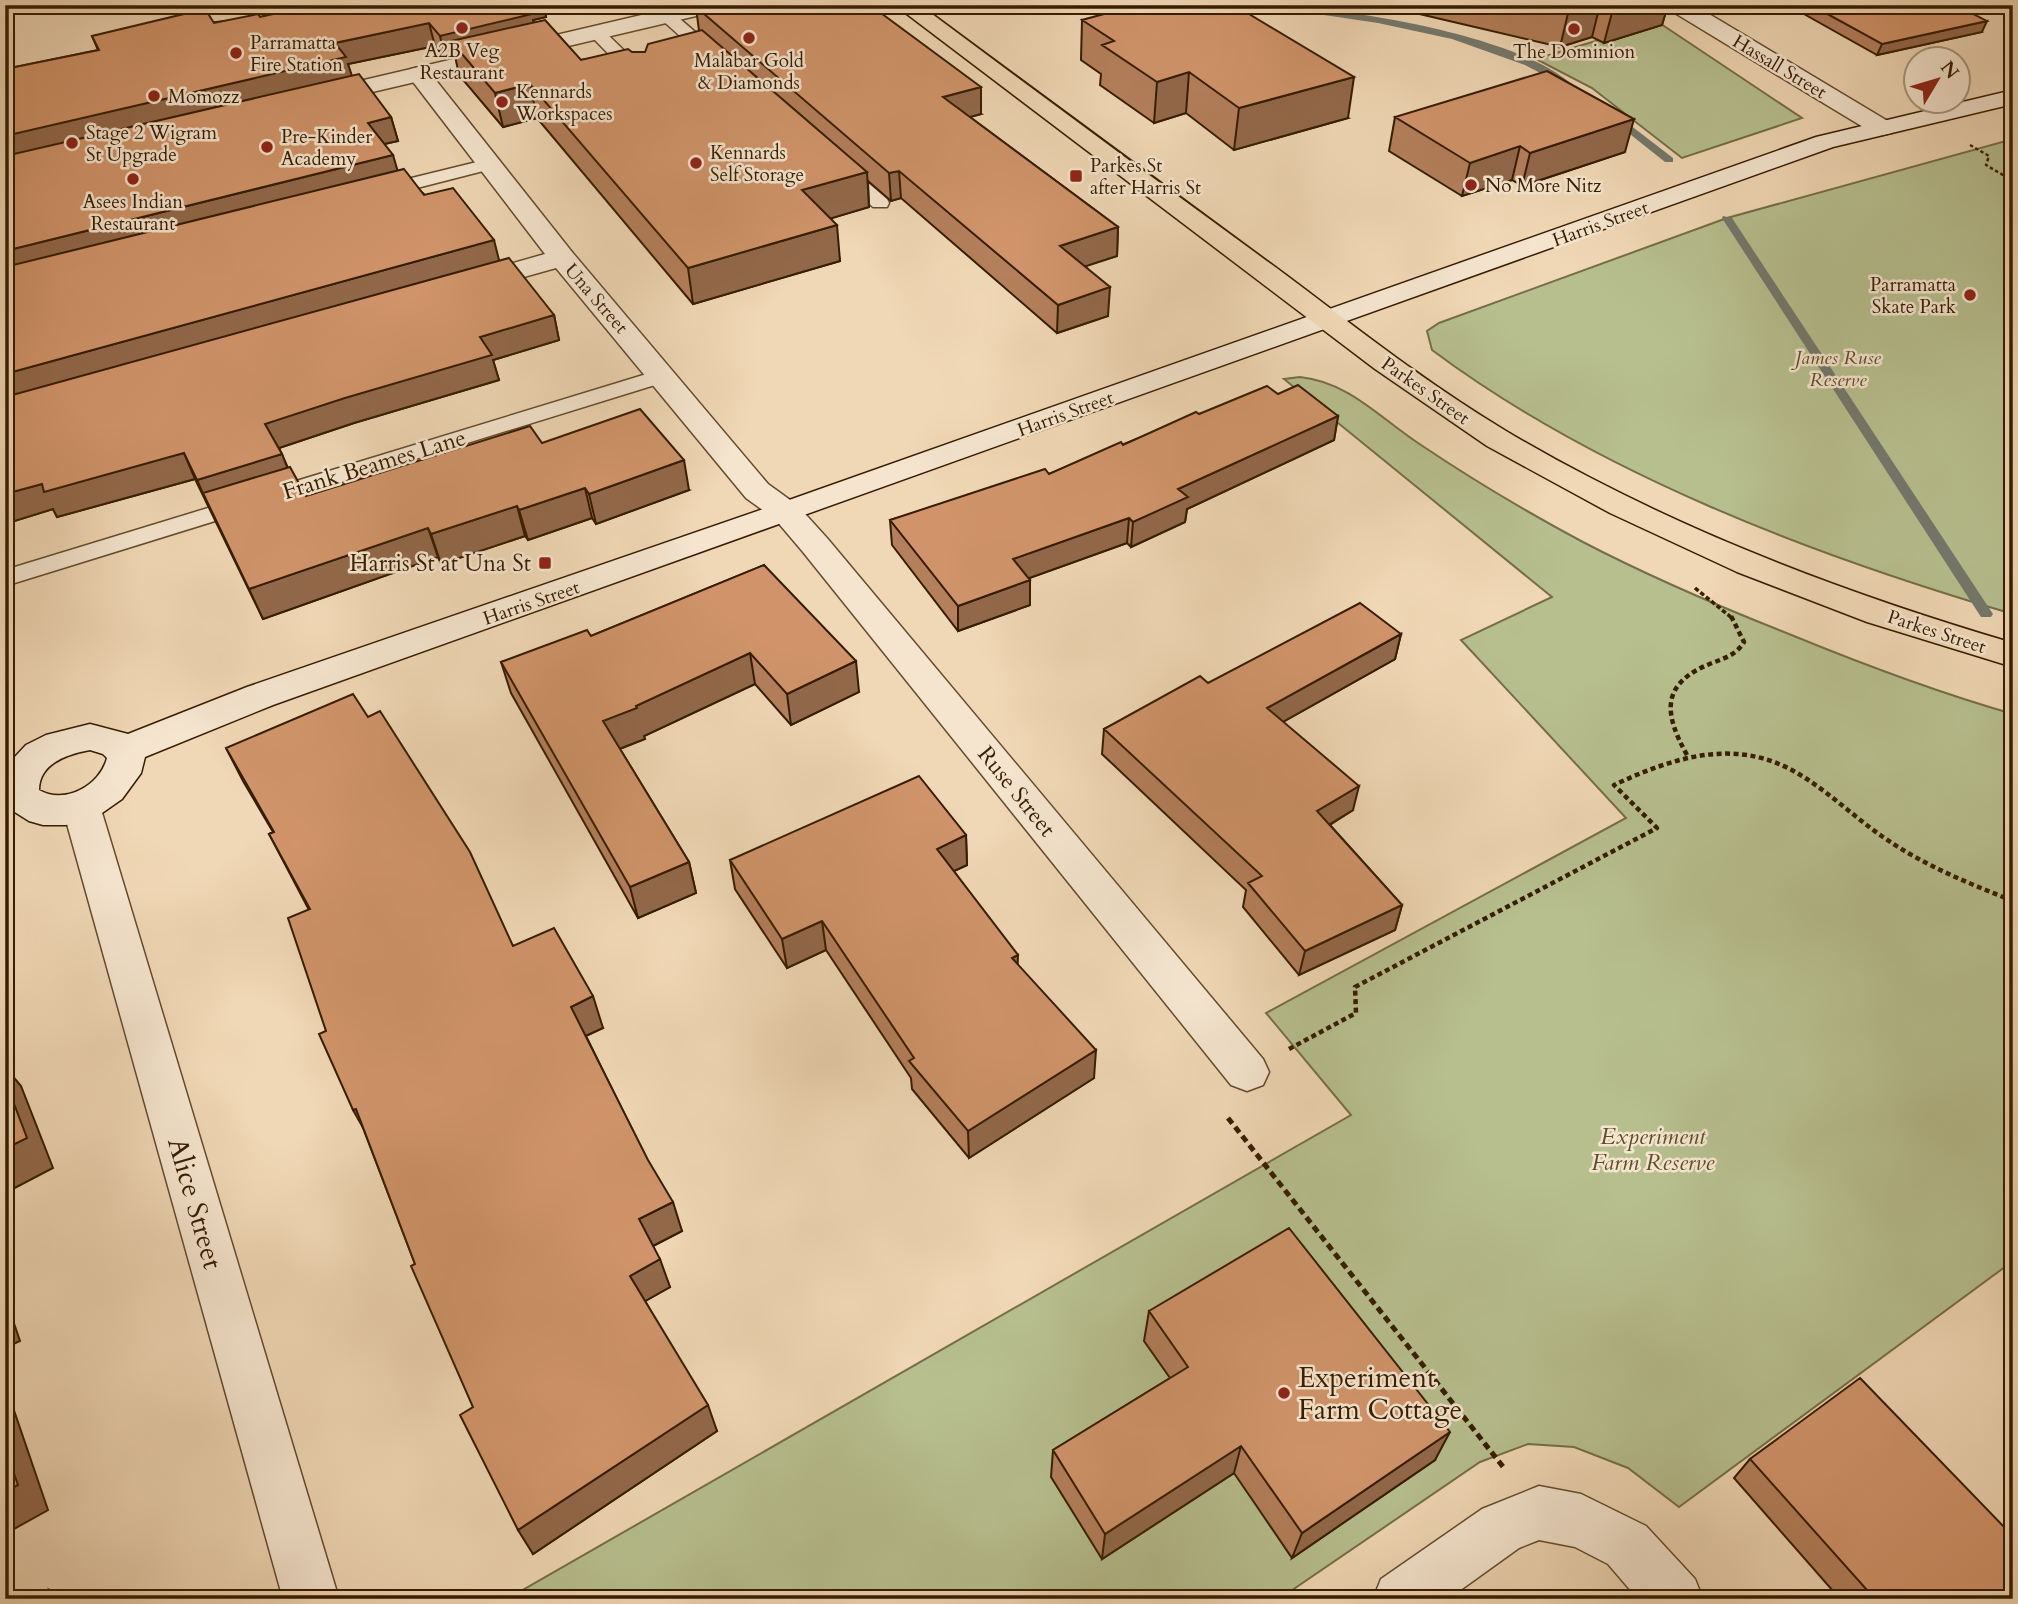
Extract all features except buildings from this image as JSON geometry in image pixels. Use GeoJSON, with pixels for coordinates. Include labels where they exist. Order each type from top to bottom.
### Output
{"type":"FeatureCollection","features":[{"type":"Feature","properties":{"kind":"main road","name":"Parkes Street"},"geometry":{"type":"LineString","coordinates":[[906,5],[1328,320],[1497,439],[1604,496],[1763,569],[1951,638],[2013,655]]}},
{"type":"Feature","properties":{"kind":"street"},"geometry":{"type":"LineString","coordinates":[[300,102],[597,33],[662,11],[713,5]]}},
{"type":"Feature","properties":{"kind":"street","name":"Hassall Street"},"geometry":{"type":"LineString","coordinates":[[1678,5],[1882,128]]}},
{"type":"Feature","properties":{"kind":"street","name":"Una Street"},"geometry":{"type":"LineString","coordinates":[[419,74],[562,258],[663,375],[757,491],[786,512]]}},
{"type":"Feature","properties":{"kind":"street","name":"Harris Street"},"geometry":{"type":"LineString","coordinates":[[124,750],[260,696],[1825,142],[2013,97]]}},
{"type":"Feature","properties":{"kind":"street"},"geometry":{"type":"LineString","coordinates":[[439,293],[562,258]]}},
{"type":"Feature","properties":{"kind":"street","name":"Ruse Street"},"geometry":{"type":"LineString","coordinates":[[786,512],[1247,1072]]}},
{"type":"Feature","properties":{"kind":"street"},"geometry":{"type":"LineString","coordinates":[[75,738],[106,738],[124,750],[127,760],[119,781],[96,800],[81,806],[44,810],[30,805],[12,788],[30,762],[58,744],[75,738]]}},
{"type":"Feature","properties":{"kind":"street","name":"Alice Street"},"geometry":{"type":"LineString","coordinates":[[81,806],[312,1599]]}},
{"type":"Feature","properties":{"kind":"street"},"geometry":{"type":"LineString","coordinates":[[1401,1599],[1501,1528],[1539,1513],[1581,1521],[1627,1545],[1675,1599]]}},
{"type":"Feature","properties":{"kind":"lane"},"geometry":{"type":"LineString","coordinates":[[662,11],[724,66]]}},
{"type":"Feature","properties":{"kind":"lane"},"geometry":{"type":"LineString","coordinates":[[597,33],[644,79]]}},
{"type":"Feature","properties":{"kind":"lane"},"geometry":{"type":"LineString","coordinates":[[828,158],[880,204]]}},
{"type":"Feature","properties":{"kind":"lane"},"geometry":{"type":"LineString","coordinates":[[366,195],[489,164]]}},
{"type":"Feature","properties":{"kind":"lane","name":"Frank Beames Lane"},"geometry":{"type":"LineString","coordinates":[[5,578],[663,375]]}},
{"type":"Feature","properties":{"kind":"path"},"geometry":{"type":"LineString","coordinates":[[1960,139],[1989,156],[1986,165],[2013,181]]}},
{"type":"Feature","properties":{"kind":"path"},"geometry":{"type":"LineString","coordinates":[[1687,755],[1671,730],[1668,712],[1670,696],[1694,671],[1731,656],[1740,650],[1744,642],[1732,617],[1690,585]]}},
{"type":"Feature","properties":{"kind":"path"},"geometry":{"type":"LineString","coordinates":[[1539,1513],[1208,1093],[1356,1013],[1355,987],[1657,828],[1614,785],[1687,755],[1717,751],[1748,754],[1777,761],[1798,773],[1888,841],[1925,862],[2013,901]]}},
{"type":"Feature","properties":{"kind":"green space"},"geometry":{"type":"Polygon","coordinates":[[[1658,22],[1802,118],[1682,158],[1592,88],[1536,59],[1658,22]]]}},
{"type":"Feature","properties":{"kind":"green space","name":"James Ruse Reserve"},"geometry":{"type":"Polygon","coordinates":[[[2013,139],[2013,614],[1862,566],[1711,507],[1637,473],[1565,435],[1497,395],[1432,350],[1427,331],[1439,323],[1727,218],[2013,139]]]}},
{"type":"Feature","properties":{"kind":"green space","name":"Experiment Farm Reserve"},"geometry":{"type":"Polygon","coordinates":[[[1300,377],[1317,380],[1348,393],[1418,443],[1519,506],[1632,566],[1844,656],[2013,714],[2013,1261],[1679,1507],[1628,1468],[1574,1447],[1528,1444],[1480,1462],[1279,1599],[507,1599],[1351,1115],[1266,1013],[1626,818],[1461,640],[1552,597],[1284,379],[1300,377]]]}},
{"type":"Feature","properties":{"kind":"waterway"},"geometry":{"type":"LineString","coordinates":[[1261,5],[1378,21],[1455,37],[1529,63],[1564,82]]}},
{"type":"Feature","properties":{"kind":"waterway"},"geometry":{"type":"LineString","coordinates":[[1614,117],[1669,160]]}},
{"type":"Feature","properties":{"kind":"waterway"},"geometry":{"type":"LineString","coordinates":[[1727,218],[1986,614]]}},
{"type":"Feature","properties":{"kind":"place","name":"A2B Veg Restaurant"},"geometry":{"type":"Point","coordinates":[462,28]}},
{"type":"Feature","properties":{"kind":"place","name":"The Dominion"},"geometry":{"type":"Point","coordinates":[1574,29]}},
{"type":"Feature","properties":{"kind":"place","name":"Malabar Gold & Diamonds"},"geometry":{"type":"Point","coordinates":[749,38]}},
{"type":"Feature","properties":{"kind":"place","name":"Parramatta Fire Station"},"geometry":{"type":"Point","coordinates":[236,53]}},
{"type":"Feature","properties":{"kind":"place","name":"Momozz"},"geometry":{"type":"Point","coordinates":[154,96]}},
{"type":"Feature","properties":{"kind":"place","name":"Kennards Workspaces"},"geometry":{"type":"Point","coordinates":[502,102]}},
{"type":"Feature","properties":{"kind":"place","name":"Stage 2 Wigram St Upgrade"},"geometry":{"type":"Point","coordinates":[72,143]}},
{"type":"Feature","properties":{"kind":"place","name":"Pre-Kinder Academy"},"geometry":{"type":"Point","coordinates":[267,147]}},
{"type":"Feature","properties":{"kind":"place","name":"Kennards Self Storage"},"geometry":{"type":"Point","coordinates":[696,163]}},
{"type":"Feature","properties":{"kind":"place","name":"Parkes St after Harris St"},"geometry":{"type":"Point","coordinates":[1076,176]}},
{"type":"Feature","properties":{"kind":"place","name":"Asees Indian Restaurant"},"geometry":{"type":"Point","coordinates":[133,179]}},
{"type":"Feature","properties":{"kind":"place","name":"No More Nitz"},"geometry":{"type":"Point","coordinates":[1471,185]}},
{"type":"Feature","properties":{"kind":"place","name":"Parramatta Skate Park"},"geometry":{"type":"Point","coordinates":[1970,295]}},
{"type":"Feature","properties":{"kind":"place","name":"Harris St at Una St"},"geometry":{"type":"Point","coordinates":[545,563]}},
{"type":"Feature","properties":{"kind":"place","name":"Experiment Farm Cottage"},"geometry":{"type":"Point","coordinates":[1284,1393]}}]}
